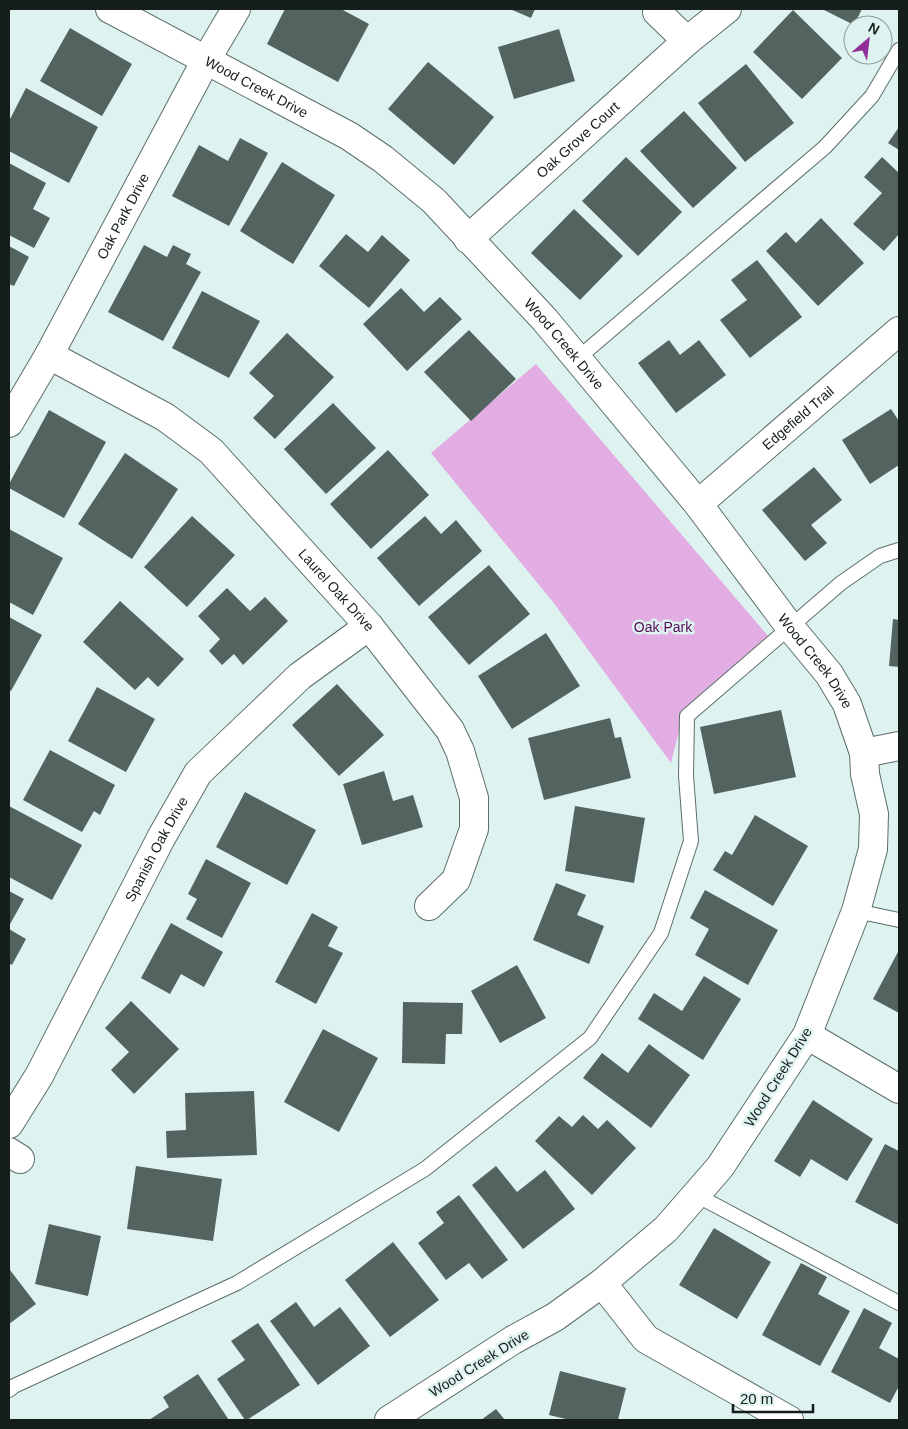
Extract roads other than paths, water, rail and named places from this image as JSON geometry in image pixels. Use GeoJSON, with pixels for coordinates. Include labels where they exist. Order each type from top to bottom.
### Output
{"type":"FeatureCollection","features":[{"type":"Feature","properties":{"kind":"street","name":"Wood Creek Drive"},"geometry":{"type":"LineString","coordinates":[[110,9],[349,136],[384,159],[434,201],[468,240],[545,320],[698,504],[790,627],[829,674],[847,704],[864,753],[865,774],[874,814],[872,849],[856,911],[807,1035],[720,1167],[666,1229],[602,1283],[555,1317],[513,1340],[389,1420]]}},
{"type":"Feature","properties":{"kind":"street","name":"Oak Park Drive"},"geometry":{"type":"LineString","coordinates":[[9,423],[49,355],[206,60],[236,9]]}},
{"type":"Feature","properties":{"kind":"street","name":"Oak Grove Court"},"geometry":{"type":"LineString","coordinates":[[468,240],[687,41],[727,9]]}},
{"type":"Feature","properties":{"kind":"street"},"geometry":{"type":"LineString","coordinates":[[657,12],[687,41]]}},
{"type":"Feature","properties":{"kind":"street","name":"Edgefield Trail"},"geometry":{"type":"LineString","coordinates":[[698,504],[899,332]]}},
{"type":"Feature","properties":{"kind":"street","name":"Laurel Oak Drive"},"geometry":{"type":"LineString","coordinates":[[49,355],[165,417],[211,451],[369,626],[450,730],[460,751],[474,798],[474,829],[456,880],[429,906]]}},
{"type":"Feature","properties":{"kind":"street","name":"Spanish Oak Drive"},"geometry":{"type":"LineString","coordinates":[[9,1124],[38,1076],[161,838],[198,773],[300,676],[369,626]]}},
{"type":"Feature","properties":{"kind":"street"},"geometry":{"type":"LineString","coordinates":[[864,753],[899,746]]}},
{"type":"Feature","properties":{"kind":"street"},"geometry":{"type":"LineString","coordinates":[[807,1035],[899,1089]]}},
{"type":"Feature","properties":{"kind":"street"},"geometry":{"type":"LineString","coordinates":[[602,1283],[646,1339],[789,1420]]}},
{"type":"Feature","properties":{"kind":"lane"},"geometry":{"type":"LineString","coordinates":[[577,359],[825,147],[872,96],[899,50]]}},
{"type":"Feature","properties":{"kind":"lane"},"geometry":{"type":"LineString","coordinates":[[9,1390],[237,1283],[426,1169],[590,1038],[660,934],[692,841],[686,776],[686,716],[841,583],[880,556],[899,550]]}},
{"type":"Feature","properties":{"kind":"lane"},"geometry":{"type":"LineString","coordinates":[[856,911],[899,920]]}},
{"type":"Feature","properties":{"kind":"lane"},"geometry":{"type":"LineString","coordinates":[[696,1195],[899,1303]]}},
{"type":"Feature","properties":{"kind":"park label","name":"Oak Park"},"geometry":{"type":"Point","coordinates":[663,627]}}]}
